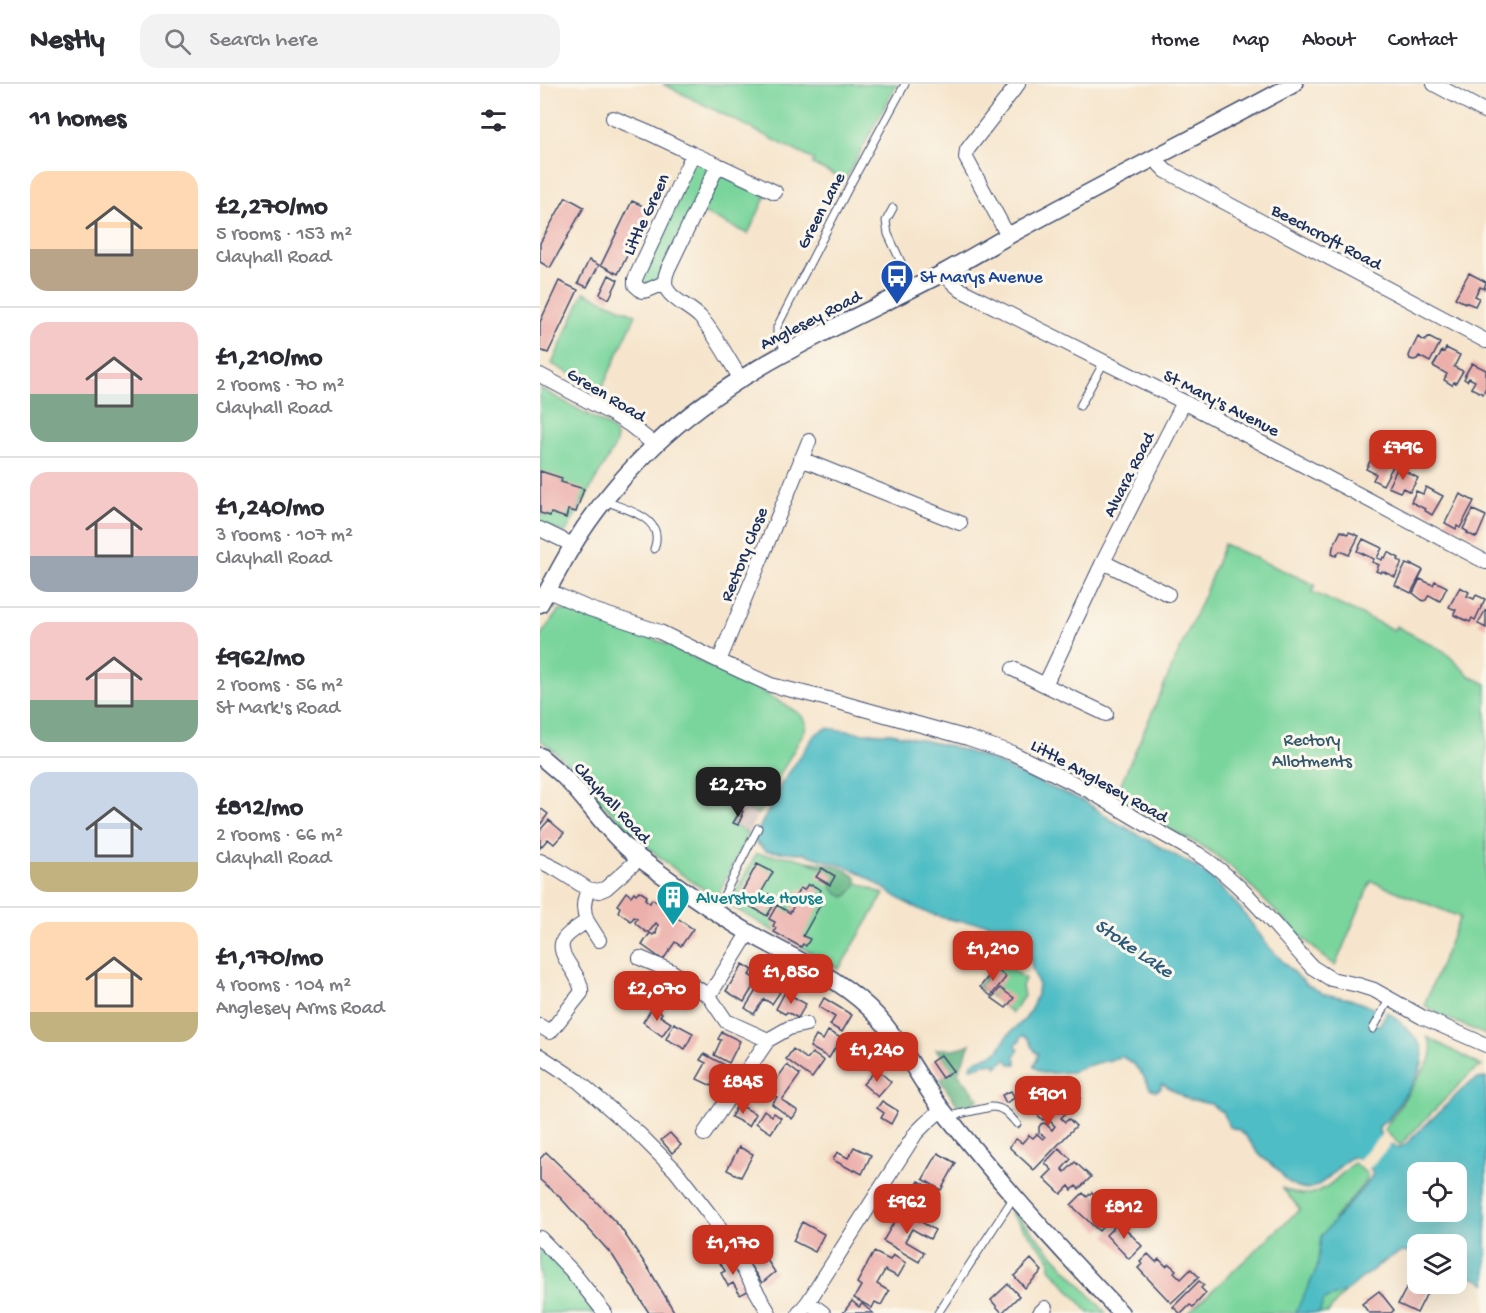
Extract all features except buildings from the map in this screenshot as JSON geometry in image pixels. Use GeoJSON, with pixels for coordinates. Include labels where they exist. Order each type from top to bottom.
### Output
{"type":"FeatureCollection","features":[{"type":"Feature","properties":{"kind":"street"},"geometry":{"type":"LineString","coordinates":[[1008,236],[966,158],[967,150],[1018,84]]}},
{"type":"Feature","properties":{"kind":"street","name":"Anglesey Road"},"geometry":{"type":"LineString","coordinates":[[544,597],[573,545],[605,501],[655,445],[690,414],[740,378],[786,351],[945,272],[1008,236],[1294,84]]}},
{"type":"Feature","properties":{"kind":"street"},"geometry":{"type":"LineString","coordinates":[[1434,84],[1486,112]]}},
{"type":"Feature","properties":{"kind":"street"},"geometry":{"type":"LineString","coordinates":[[613,118],[776,192]]}},
{"type":"Feature","properties":{"kind":"street","name":"Little Green"},"geometry":{"type":"LineString","coordinates":[[665,283],[642,291],[635,285],[635,279],[693,154]]}},
{"type":"Feature","properties":{"kind":"street","name":"Beechcroft Road"},"geometry":{"type":"LineString","coordinates":[[1156,158],[1166,171],[1486,341]]}},
{"type":"Feature","properties":{"kind":"street"},"geometry":{"type":"LineString","coordinates":[[718,165],[668,269],[665,283],[666,290],[672,296],[703,320],[740,378]]}},
{"type":"Feature","properties":{"kind":"street","name":"St Mary's Avenue"},"geometry":{"type":"LineString","coordinates":[[945,272],[954,285],[961,290],[1184,402],[1486,562]]}},
{"type":"Feature","properties":{"kind":"street","name":"Green Road"},"geometry":{"type":"LineString","coordinates":[[540,375],[616,416],[655,445]]}},
{"type":"Feature","properties":{"kind":"street","name":"Alvara Road"},"geometry":{"type":"LineString","coordinates":[[1045,685],[1103,562],[1184,402]]}},
{"type":"Feature","properties":{"kind":"street","name":"Rectory Close"},"geometry":{"type":"LineString","coordinates":[[719,661],[809,441]]}},
{"type":"Feature","properties":{"kind":"street"},"geometry":{"type":"LineString","coordinates":[[801,459],[960,524]]}},
{"type":"Feature","properties":{"kind":"street"},"geometry":{"type":"LineString","coordinates":[[540,529],[573,545]]}},
{"type":"Feature","properties":{"kind":"street"},"geometry":{"type":"LineString","coordinates":[[1103,562],[1168,594]]}},
{"type":"Feature","properties":{"kind":"street","name":"Little Anglesey Road"},"geometry":{"type":"LineString","coordinates":[[544,597],[660,632],[771,685],[1001,749],[1078,784],[1215,865],[1240,888],[1319,973],[1331,980],[1367,987],[1422,1017],[1486,1045]]}},
{"type":"Feature","properties":{"kind":"street"},"geometry":{"type":"LineString","coordinates":[[1013,669],[1106,714]]}},
{"type":"Feature","properties":{"kind":"street","name":"Clayhall Road"},"geometry":{"type":"LineString","coordinates":[[540,756],[561,775],[618,839],[639,858],[716,911],[843,988],[879,1018],[905,1052],[944,1113],[1039,1226],[1121,1313]]}},
{"type":"Feature","properties":{"kind":"street"},"geometry":{"type":"LineString","coordinates":[[540,861],[588,889],[599,891],[606,888],[639,858]]}},
{"type":"Feature","properties":{"kind":"street"},"geometry":{"type":"LineString","coordinates":[[588,889],[584,913],[599,940]]}},
{"type":"Feature","properties":{"kind":"street"},"geometry":{"type":"LineString","coordinates":[[540,1026],[550,1032],[582,989],[561,946],[564,938],[587,921]]}},
{"type":"Feature","properties":{"kind":"street"},"geometry":{"type":"LineString","coordinates":[[709,996],[749,932]]}},
{"type":"Feature","properties":{"kind":"street"},"geometry":{"type":"LineString","coordinates":[[640,958],[671,972],[709,996],[726,1021],[768,1040]]}},
{"type":"Feature","properties":{"kind":"street"},"geometry":{"type":"LineString","coordinates":[[704,1134],[768,1040],[789,1028],[806,1024]]}},
{"type":"Feature","properties":{"kind":"street"},"geometry":{"type":"LineString","coordinates":[[540,1056],[586,1089],[639,1134],[675,1170],[717,1224],[769,1313]]}},
{"type":"Feature","properties":{"kind":"street"},"geometry":{"type":"LineString","coordinates":[[799,1313],[916,1133],[925,1124],[944,1113]]}},
{"type":"Feature","properties":{"kind":"street"},"geometry":{"type":"LineString","coordinates":[[540,1238],[571,1270],[605,1313]]}},
{"type":"Feature","properties":{"kind":"street"},"geometry":{"type":"LineString","coordinates":[[808,1302],[823,1313]]}},
{"type":"Feature","properties":{"kind":"lane","name":"Green Lane"},"geometry":{"type":"LineString","coordinates":[[786,351],[777,335],[777,327],[904,84]]}},
{"type":"Feature","properties":{"kind":"lane"},"geometry":{"type":"LineString","coordinates":[[893,208],[886,221],[888,234],[913,288]]}},
{"type":"Feature","properties":{"kind":"lane"},"geometry":{"type":"LineString","coordinates":[[1080,406],[1104,362]]}},
{"type":"Feature","properties":{"kind":"lane"},"geometry":{"type":"LineString","coordinates":[[605,501],[644,516],[655,531],[657,539],[654,549]]}},
{"type":"Feature","properties":{"kind":"lane"},"geometry":{"type":"LineString","coordinates":[[716,911],[758,828]]}},
{"type":"Feature","properties":{"kind":"lane"},"geometry":{"type":"LineString","coordinates":[[1373,1029],[1390,998]]}},
{"type":"Feature","properties":{"kind":"lane"},"geometry":{"type":"LineString","coordinates":[[944,1113],[997,1107],[1006,1111],[1017,1124]]}},
{"type":"Feature","properties":{"kind":"lane"},"geometry":{"type":"LineString","coordinates":[[938,1313],[1014,1197]]}},
{"type":"Feature","properties":{"kind":"shaded area"},"geometry":{"type":"Polygon","coordinates":[[[741,806],[758,814],[748,833],[732,825],[741,806]]]}},
{"type":"Feature","properties":{"kind":"green space"},"geometry":{"type":"Polygon","coordinates":[[[663,84],[897,84],[845,180],[812,164],[814,160],[663,84]]]}},
{"type":"Feature","properties":{"kind":"green space"},"geometry":{"type":"Polygon","coordinates":[[[693,154],[769,189],[748,234],[697,210],[670,263],[650,290],[635,279],[693,154]]]}},
{"type":"Feature","properties":{"kind":"green space"},"geometry":{"type":"Polygon","coordinates":[[[584,292],[636,315],[601,390],[552,364],[584,292]]]}},
{"type":"Feature","properties":{"kind":"green space"},"geometry":{"type":"Polygon","coordinates":[[[540,388],[608,426],[616,437],[615,446],[565,533],[540,524],[540,514],[550,516],[562,479],[540,471],[540,388]]]}},
{"type":"Feature","properties":{"kind":"green space","name":"Rectory Allotments"},"geometry":{"type":"Polygon","coordinates":[[[1224,544],[1315,585],[1312,592],[1394,630],[1396,626],[1444,651],[1470,676],[1486,684],[1486,1035],[1440,1015],[1424,1005],[1460,917],[1371,881],[1335,966],[1295,931],[1226,863],[1195,842],[1141,813],[1117,792],[1207,588],[1224,544]]]}},
{"type":"Feature","properties":{"kind":"green space"},"geometry":{"type":"Polygon","coordinates":[[[559,610],[662,642],[762,691],[800,714],[806,722],[804,732],[758,814],[741,806],[732,825],[748,833],[717,897],[669,865],[640,840],[599,800],[564,760],[540,740],[540,636],[559,610]]]}},
{"type":"Feature","properties":{"kind":"green space"},"geometry":{"type":"Polygon","coordinates":[[[848,731],[891,733],[953,747],[991,760],[1086,802],[1110,819],[1198,868],[1240,908],[1268,946],[1307,985],[1324,994],[1350,999],[1376,1009],[1378,1011],[1373,1023],[1379,1026],[1387,1012],[1411,1033],[1422,1052],[1420,1069],[1389,1118],[1379,1127],[1383,1137],[1394,1146],[1401,1147],[1406,1144],[1468,1084],[1477,1079],[1486,1078],[1402,1160],[1371,1137],[1378,1026],[789,842],[1000,924],[1120,1055],[1134,1061],[1160,1080],[1358,1147],[1407,1200],[1407,1222],[1441,1222],[1450,1234],[1407,1234],[1407,1252],[1401,1252],[1391,1257],[1368,1274],[1346,1292],[1328,1313],[1188,1313],[1300,1209],[1282,1188],[1294,1193],[1314,1193],[1329,1185],[1354,1163],[1367,1174],[1367,1180],[1333,1220],[1369,1181],[1373,1173],[1371,1170],[1359,1159],[1352,1157],[1317,1186],[1303,1189],[1296,1186],[1288,1182],[1261,1156],[1243,1134],[1229,1127],[1223,1111],[1211,1104],[1187,1099],[1163,1084],[1156,1091],[1150,1088],[1134,1064],[1121,1056],[1072,1072],[1043,1073],[1034,1067],[1038,1053],[1031,1046],[1030,1041],[1023,1036],[1016,1043],[1019,1049],[1015,1055],[1016,1064],[1010,1064],[1006,1059],[996,1067],[996,1063],[972,1068],[972,1064],[976,1061],[999,1050],[1008,1035],[1026,1018],[1037,994],[1038,983],[1031,961],[991,925],[958,921],[923,911],[850,868],[802,853],[766,851],[755,842],[763,820],[848,731]]]}},
{"type":"Feature","properties":{"kind":"green space"},"geometry":{"type":"Polygon","coordinates":[[[756,854],[792,857],[807,861],[884,894],[839,969],[729,905],[756,854]]]}},
{"type":"Feature","properties":{"kind":"green space"},"geometry":{"type":"Polygon","coordinates":[[[807,861],[847,871],[857,879],[855,887],[845,897],[839,895],[832,888],[821,868],[807,861]]]}},
{"type":"Feature","properties":{"kind":"green space"},"geometry":{"type":"Polygon","coordinates":[[[1000,959],[1025,979],[1022,986],[1024,996],[1012,1013],[978,986],[1000,959]]]}},
{"type":"Feature","properties":{"kind":"green space"},"geometry":{"type":"Polygon","coordinates":[[[1427,1037],[1482,1066],[1472,1072],[1400,1145],[1384,1130],[1431,1058],[1432,1052],[1427,1037]]]}},
{"type":"Feature","properties":{"kind":"green space"},"geometry":{"type":"Polygon","coordinates":[[[970,1044],[958,1073],[979,1099],[963,1113],[940,1080],[952,1071],[936,1049],[958,1048],[970,1044]]]}},
{"type":"Feature","properties":{"kind":"green space"},"geometry":{"type":"Polygon","coordinates":[[[1010,1213],[1015,1213],[1106,1313],[1089,1313],[1050,1268],[1050,1259],[1010,1213]]]}},
{"type":"Feature","properties":{"kind":"green space"},"geometry":{"type":"Polygon","coordinates":[[[540,1246],[559,1265],[597,1313],[540,1313],[540,1246]]]}},
{"type":"Feature","properties":{"kind":"green space"},"geometry":{"type":"Polygon","coordinates":[[[1467,1257],[1486,1283],[1467,1274],[1467,1257]]]}},
{"type":"Feature","properties":{"kind":"water","name":"Stoke Lake"},"geometry":{"type":"Polygon","coordinates":[[[827,728],[861,733],[891,733],[953,747],[991,760],[1086,802],[1110,819],[1198,868],[1240,908],[1268,946],[1307,985],[1324,994],[1350,999],[1376,1009],[1378,1011],[1373,1023],[1379,1026],[1387,1012],[1418,1041],[1423,1057],[1417,1076],[1388,1120],[1379,1127],[1380,1133],[1390,1144],[1400,1148],[1468,1084],[1477,1079],[1486,1078],[1486,1283],[1467,1274],[1467,1234],[1407,1234],[1407,1252],[1390,1258],[1346,1291],[1324,1300],[1319,1313],[1295,1313],[1317,1269],[1321,1236],[1369,1181],[1373,1173],[1359,1159],[1352,1157],[1317,1186],[1303,1189],[1296,1186],[1288,1182],[1261,1156],[1243,1134],[1229,1127],[1223,1111],[1211,1104],[1187,1099],[1163,1084],[1156,1091],[1150,1088],[1134,1064],[1121,1056],[1072,1072],[1043,1073],[1034,1067],[1038,1053],[1031,1046],[1030,1041],[1023,1036],[1016,1043],[1019,1049],[1015,1055],[1016,1064],[1010,1064],[1006,1059],[996,1067],[996,1063],[972,1068],[972,1064],[976,1061],[999,1050],[1008,1035],[1026,1018],[1037,994],[1038,983],[1031,961],[991,925],[958,921],[923,911],[850,868],[802,853],[766,851],[754,839],[782,783],[814,736],[827,728]]]}},
{"type":"Feature","properties":{"kind":"pier"},"geometry":{"type":"Polygon","coordinates":[[[1382,1134],[1392,1143],[1368,1170],[1357,1161],[1382,1134]]]}},
{"type":"Feature","properties":{"kind":"place","name":"St Marys Avenue"},"geometry":{"type":"Point","coordinates":[897,305]}},
{"type":"Feature","properties":{"kind":"place","name":"Alverstoke House"},"geometry":{"type":"Point","coordinates":[673,926]}}]}
